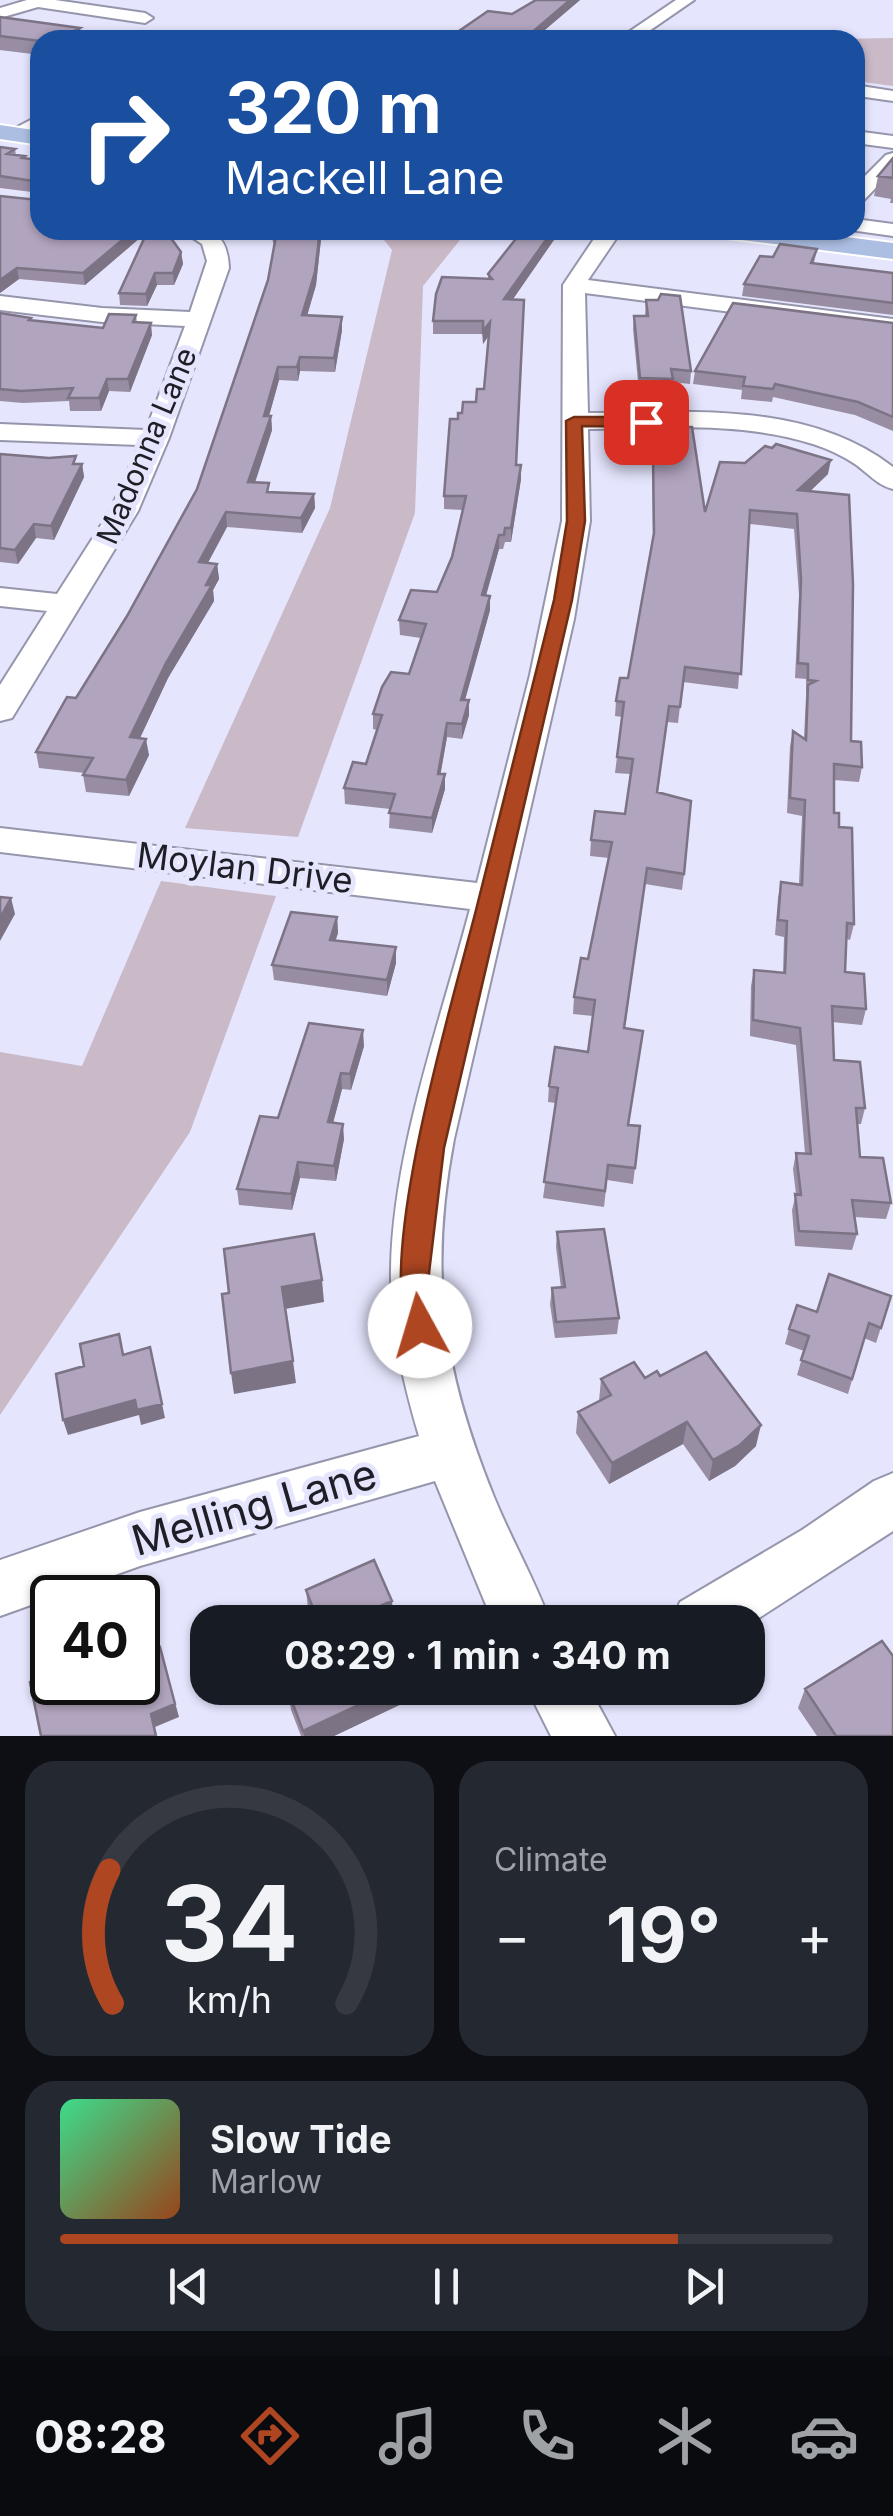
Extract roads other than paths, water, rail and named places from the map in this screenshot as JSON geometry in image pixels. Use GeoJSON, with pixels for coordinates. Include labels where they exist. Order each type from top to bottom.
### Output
{"type":"FeatureCollection","features":[{"type":"Feature","properties":{"kind":"main road"},"geometry":{"type":"LineString","coordinates":[[845,240],[893,251]]}},
{"type":"Feature","properties":{"kind":"street"},"geometry":{"type":"LineString","coordinates":[[640,30],[686,0]]}},
{"type":"Feature","properties":{"kind":"street"},"geometry":{"type":"LineString","coordinates":[[2,21],[30,2],[145,18]]}},
{"type":"Feature","properties":{"kind":"street"},"geometry":{"type":"LineString","coordinates":[[27,20],[52,3]]}},
{"type":"Feature","properties":{"kind":"street"},"geometry":{"type":"LineString","coordinates":[[2,21],[96,22]]}},
{"type":"Feature","properties":{"kind":"street"},"geometry":{"type":"LineString","coordinates":[[865,92],[893,96]]}},
{"type":"Feature","properties":{"kind":"street"},"geometry":{"type":"LineString","coordinates":[[865,138],[893,142]]}},
{"type":"Feature","properties":{"kind":"street"},"geometry":{"type":"LineString","coordinates":[[865,188],[893,159]]}},
{"type":"Feature","properties":{"kind":"street"},"geometry":{"type":"LineString","coordinates":[[865,227],[893,230]]}},
{"type":"Feature","properties":{"kind":"street","name":"Madonna Lane"},"geometry":{"type":"LineString","coordinates":[[0,712],[124,511],[156,438],[218,268],[211,240]]}},
{"type":"Feature","properties":{"kind":"street"},"geometry":{"type":"LineString","coordinates":[[514,1605],[478,1525],[433,1390],[415,1273],[430,1148],[570,562],[576,521],[574,285],[603,240]]}},
{"type":"Feature","properties":{"kind":"street"},"geometry":{"type":"LineString","coordinates":[[574,285],[893,326]]}},
{"type":"Feature","properties":{"kind":"street"},"geometry":{"type":"LineString","coordinates":[[0,303],[102,315],[201,320]]}},
{"type":"Feature","properties":{"kind":"street"},"geometry":{"type":"LineString","coordinates":[[574,421],[724,422],[792,430],[842,446],[893,481]]}},
{"type":"Feature","properties":{"kind":"street"},"geometry":{"type":"LineString","coordinates":[[0,432],[156,438]]}},
{"type":"Feature","properties":{"kind":"street"},"geometry":{"type":"LineString","coordinates":[[0,597],[68,604]]}},
{"type":"Feature","properties":{"kind":"street","name":"Moylan Drive"},"geometry":{"type":"LineString","coordinates":[[0,840],[490,898]]}},
{"type":"Feature","properties":{"kind":"street","name":"Melling Lane"},"geometry":{"type":"LineString","coordinates":[[0,1588],[140,1539],[453,1451]]}},
{"type":"Feature","properties":{"kind":"street"},"geometry":{"type":"LineString","coordinates":[[728,1605],[821,1549],[893,1499]]}}]}
